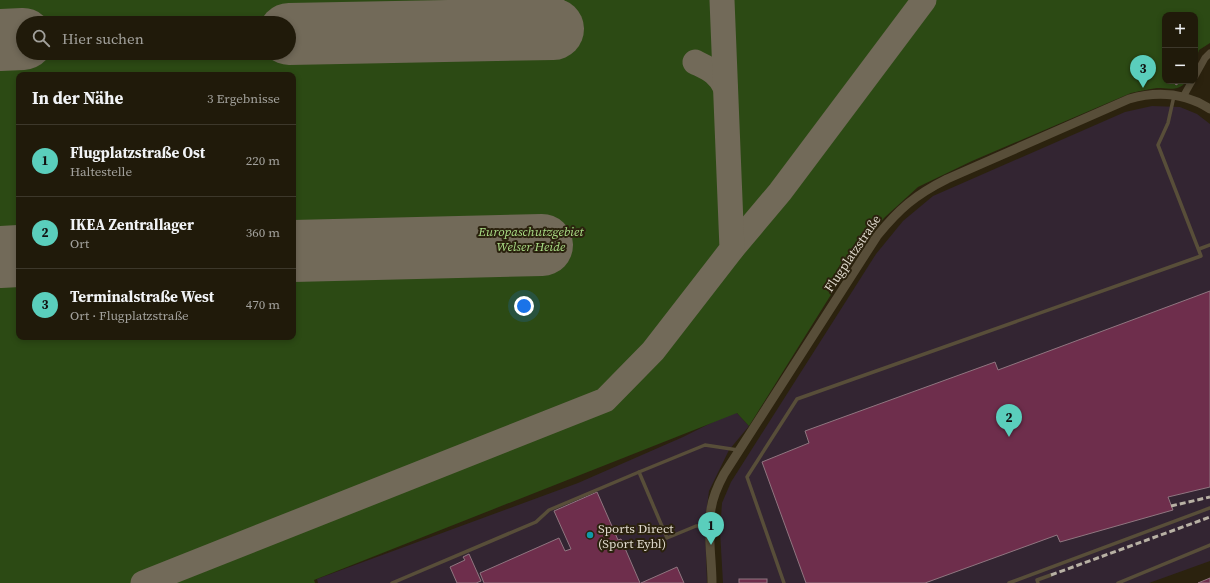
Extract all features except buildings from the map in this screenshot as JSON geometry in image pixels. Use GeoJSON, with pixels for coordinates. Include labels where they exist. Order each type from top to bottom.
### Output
{"type":"FeatureCollection","features":[{"type":"Feature","properties":{"kind":"street"},"geometry":{"type":"LineString","coordinates":[[1198,71],[1205,58],[1210,53]]}},
{"type":"Feature","properties":{"kind":"street"},"geometry":{"type":"LineString","coordinates":[[1189,84],[1179,96],[1194,100],[1210,109]]}},
{"type":"Feature","properties":{"kind":"street","name":"Flugplatzstraße"},"geometry":{"type":"LineString","coordinates":[[712,583],[710,509],[724,474],[738,450],[877,236],[892,217],[909,202],[928,189],[947,179],[1129,99],[1149,94],[1179,96]]}},
{"type":"Feature","properties":{"kind":"lane"},"geometry":{"type":"LineString","coordinates":[[784,583],[747,477],[797,399],[1201,256],[1158,145],[1179,96]]}},
{"type":"Feature","properties":{"kind":"lane"},"geometry":{"type":"LineString","coordinates":[[1199,249],[1210,245]]}},
{"type":"Feature","properties":{"kind":"lane"},"geometry":{"type":"LineString","coordinates":[[392,583],[536,522],[549,510],[705,445],[738,450]]}},
{"type":"Feature","properties":{"kind":"lane"},"geometry":{"type":"LineString","coordinates":[[639,472],[667,538],[696,526],[710,526]]}},
{"type":"Feature","properties":{"kind":"lane"},"geometry":{"type":"LineString","coordinates":[[1009,583],[1210,508]]}},
{"type":"Feature","properties":{"kind":"lane"},"geometry":{"type":"LineString","coordinates":[[1118,583],[1210,545]]}},
{"type":"Feature","properties":{"kind":"lane"},"geometry":{"type":"LineString","coordinates":[[1038,583],[1037,580],[1051,575]]}},
{"type":"Feature","properties":{"kind":"shaded area"},"geometry":{"type":"Polygon","coordinates":[[[1152,106],[1180,107],[1197,114],[1210,124],[1210,561],[1149,583],[723,583],[720,531],[722,503],[731,482],[876,254],[903,221],[933,196],[1125,112],[1152,106]]]}},
{"type":"Feature","properties":{"kind":"shaded area"},"geometry":{"type":"Polygon","coordinates":[[[735,411],[749,426],[729,450],[709,491],[705,523],[707,583],[318,583],[317,579],[578,483],[683,437],[735,411]]]}},
{"type":"Feature","properties":{"kind":"green space","name":"Europaschutzgebiet Welser Heide"},"geometry":{"type":"Polygon","coordinates":[[[0,0],[1210,0],[1210,43],[1199,50],[1198,53],[1198,12],[1162,12],[1162,84],[1183,84],[1180,87],[1173,89],[1148,89],[1131,93],[972,161],[918,187],[884,218],[842,277],[749,426],[737,413],[314,580],[315,583],[0,583],[0,0]]]}},
{"type":"Feature","properties":{"kind":"taxiway"},"geometry":{"type":"LineString","coordinates":[[143,583],[605,400],[653,351],[732,249],[722,0]]}},
{"type":"Feature","properties":{"kind":"taxiway"},"geometry":{"type":"LineString","coordinates":[[732,249],[780,192],[924,0]]}},
{"type":"Feature","properties":{"kind":"taxiway"},"geometry":{"type":"LineString","coordinates":[[695,62],[716,74],[725,87]]}},
{"type":"Feature","properties":{"kind":"runway"},"geometry":{"type":"LineString","coordinates":[[296,34],[553,29]]}},
{"type":"Feature","properties":{"kind":"runway"},"geometry":{"type":"LineString","coordinates":[[0,40],[16,39]]}},
{"type":"Feature","properties":{"kind":"runway"},"geometry":{"type":"LineString","coordinates":[[296,251],[542,245]]}},
{"type":"Feature","properties":{"kind":"runway"},"geometry":{"type":"LineString","coordinates":[[0,257],[16,256]]}},
{"type":"Feature","properties":{"kind":"railway"},"geometry":{"type":"LineString","coordinates":[[1171,506],[1210,497]]}},
{"type":"Feature","properties":{"kind":"railway"},"geometry":{"type":"LineString","coordinates":[[1051,575],[1210,517]]}},
{"type":"Feature","properties":{"kind":"place","name":"Terminalstraße West"},"geometry":{"type":"Point","coordinates":[1143,88]}},
{"type":"Feature","properties":{"kind":"place","name":"IKEA Zentrallager"},"geometry":{"type":"Point","coordinates":[1009,437]}},
{"type":"Feature","properties":{"kind":"place","name":"Sports Direct (Sport Eybl)"},"geometry":{"type":"Point","coordinates":[590,535]}},
{"type":"Feature","properties":{"kind":"place","name":"Flugplatzstraße Ost"},"geometry":{"type":"Point","coordinates":[711,545]}}]}
